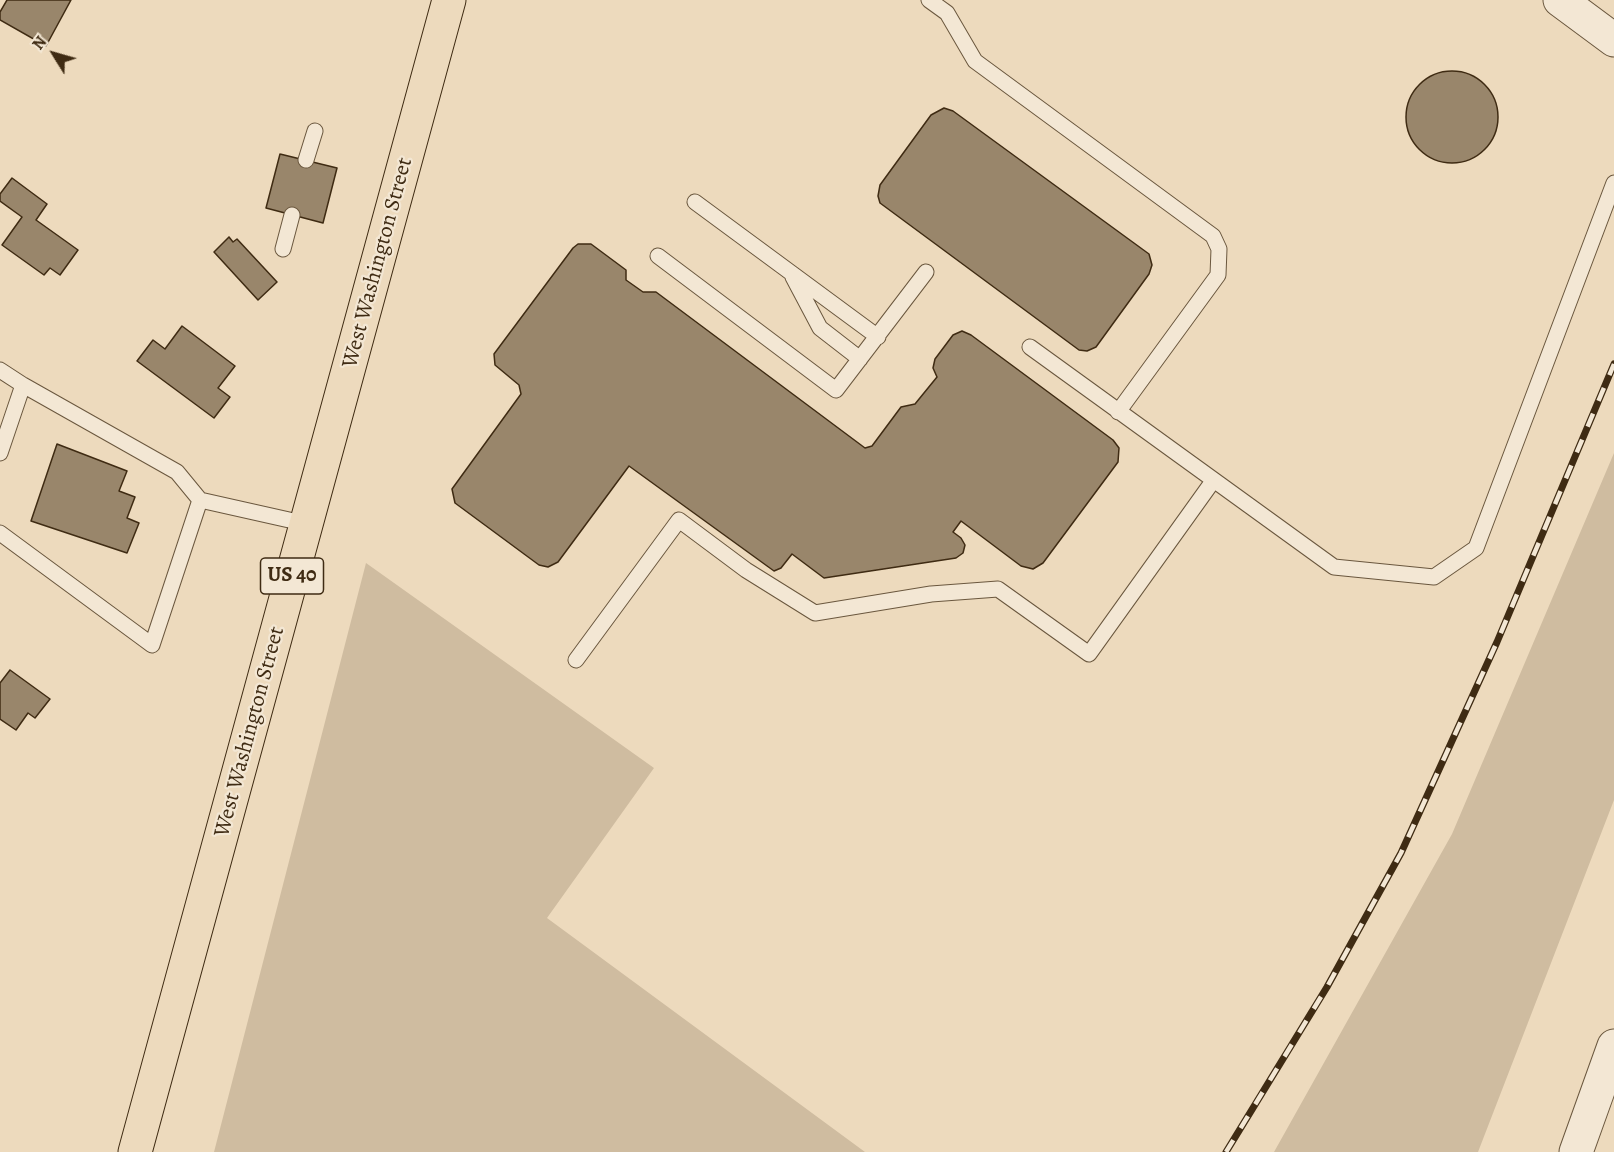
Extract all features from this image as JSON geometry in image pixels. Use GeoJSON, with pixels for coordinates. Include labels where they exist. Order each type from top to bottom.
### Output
{"type":"FeatureCollection","features":[{"type":"Feature","properties":{"kind":"main road","name":"West Washington Street"},"geometry":{"type":"LineString","coordinates":[[135,1152],[449,0]]}},
{"type":"Feature","properties":{"kind":"street"},"geometry":{"type":"LineString","coordinates":[[1560,0],[1614,40]]}},
{"type":"Feature","properties":{"kind":"street"},"geometry":{"type":"LineString","coordinates":[[1576,1152],[1614,1046]]}},
{"type":"Feature","properties":{"kind":"lane"},"geometry":{"type":"LineString","coordinates":[[929,0],[947,13],[975,61],[1213,236],[1219,249],[1218,275],[1118,412]]}},
{"type":"Feature","properties":{"kind":"lane"},"geometry":{"type":"LineString","coordinates":[[306,160],[315,131]]}},
{"type":"Feature","properties":{"kind":"lane"},"geometry":{"type":"LineString","coordinates":[[1030,347],[1334,567],[1434,577],[1476,548],[1614,183]]}},
{"type":"Feature","properties":{"kind":"lane"},"geometry":{"type":"LineString","coordinates":[[695,202],[878,337]]}},
{"type":"Feature","properties":{"kind":"lane"},"geometry":{"type":"LineString","coordinates":[[283,249],[292,215]]}},
{"type":"Feature","properties":{"kind":"lane"},"geometry":{"type":"LineString","coordinates":[[658,256],[836,390],[926,272]]}},
{"type":"Feature","properties":{"kind":"lane"},"geometry":{"type":"LineString","coordinates":[[790,272],[820,328],[860,359]]}},
{"type":"Feature","properties":{"kind":"lane"},"geometry":{"type":"LineString","coordinates":[[0,370],[23,386],[177,472],[200,500],[307,524]]}},
{"type":"Feature","properties":{"kind":"lane"},"geometry":{"type":"LineString","coordinates":[[0,453],[23,386]]}},
{"type":"Feature","properties":{"kind":"lane"},"geometry":{"type":"LineString","coordinates":[[576,660],[679,520],[746,570],[815,614],[931,594],[998,589],[1089,654],[1213,481]]}},
{"type":"Feature","properties":{"kind":"lane"},"geometry":{"type":"LineString","coordinates":[[0,533],[152,645],[200,500]]}},
{"type":"Feature","properties":{"kind":"shaded area"},"geometry":{"type":"Polygon","coordinates":[[[1614,453],[1614,800],[1478,1152],[1274,1152],[1452,834],[1614,453]]]}},
{"type":"Feature","properties":{"kind":"shaded area"},"geometry":{"type":"Polygon","coordinates":[[[366,563],[654,768],[547,918],[865,1152],[214,1152],[366,563]]]}},
{"type":"Feature","properties":{"kind":"building"},"geometry":{"type":"Polygon","coordinates":[[[7,0],[71,0],[46,46],[0,20],[0,12],[7,0]]]}},
{"type":"Feature","properties":{"kind":"building"},"geometry":{"type":"Polygon","coordinates":[[[1452,71],[1469,75],[1484,85],[1494,100],[1498,117],[1494,134],[1484,149],[1469,159],[1452,163],[1435,159],[1420,149],[1410,134],[1406,117],[1410,100],[1420,85],[1435,75],[1452,71]]]}},
{"type":"Feature","properties":{"kind":"building"},"geometry":{"type":"Polygon","coordinates":[[[944,108],[953,111],[1149,254],[1152,265],[1149,274],[1096,347],[1087,351],[1079,350],[880,203],[878,196],[880,185],[931,115],[944,108]]]}},
{"type":"Feature","properties":{"kind":"building"},"geometry":{"type":"Polygon","coordinates":[[[280,154],[337,168],[323,223],[266,208],[280,154]]]}},
{"type":"Feature","properties":{"kind":"building"},"geometry":{"type":"Polygon","coordinates":[[[12,178],[47,204],[36,220],[78,250],[60,275],[50,268],[44,275],[2,245],[22,217],[0,201],[0,194],[12,178]]]}},
{"type":"Feature","properties":{"kind":"building"},"geometry":{"type":"Polygon","coordinates":[[[229,237],[233,242],[237,239],[277,282],[258,300],[214,252],[229,237]]]}},
{"type":"Feature","properties":{"kind":"building"},"geometry":{"type":"Polygon","coordinates":[[[578,244],[591,244],[626,270],[626,280],[643,292],[656,292],[865,448],[872,446],[901,407],[915,404],[937,377],[933,368],[935,359],[953,335],[962,331],[971,335],[1113,440],[1119,448],[1118,462],[1043,563],[1033,569],[1021,566],[961,521],[953,532],[961,538],[965,545],[963,553],[956,558],[824,578],[792,554],[781,568],[774,571],[629,466],[558,562],[548,567],[539,565],[455,503],[452,489],[521,394],[519,385],[495,365],[494,354],[578,244]]]}},
{"type":"Feature","properties":{"kind":"building"},"geometry":{"type":"Polygon","coordinates":[[[182,326],[235,366],[218,388],[230,397],[214,418],[137,361],[153,340],[165,349],[182,326]]]}},
{"type":"Feature","properties":{"kind":"building"},"geometry":{"type":"Polygon","coordinates":[[[57,444],[127,471],[119,491],[135,497],[127,518],[139,523],[127,553],[31,521],[57,444]]]}},
{"type":"Feature","properties":{"kind":"building"},"geometry":{"type":"Polygon","coordinates":[[[10,670],[50,699],[35,718],[28,713],[16,730],[0,719],[0,683],[10,670]]]}},
{"type":"Feature","properties":{"kind":"railway"},"geometry":{"type":"LineString","coordinates":[[1226,1152],[1327,987],[1401,853],[1497,642],[1614,364]]}}]}
